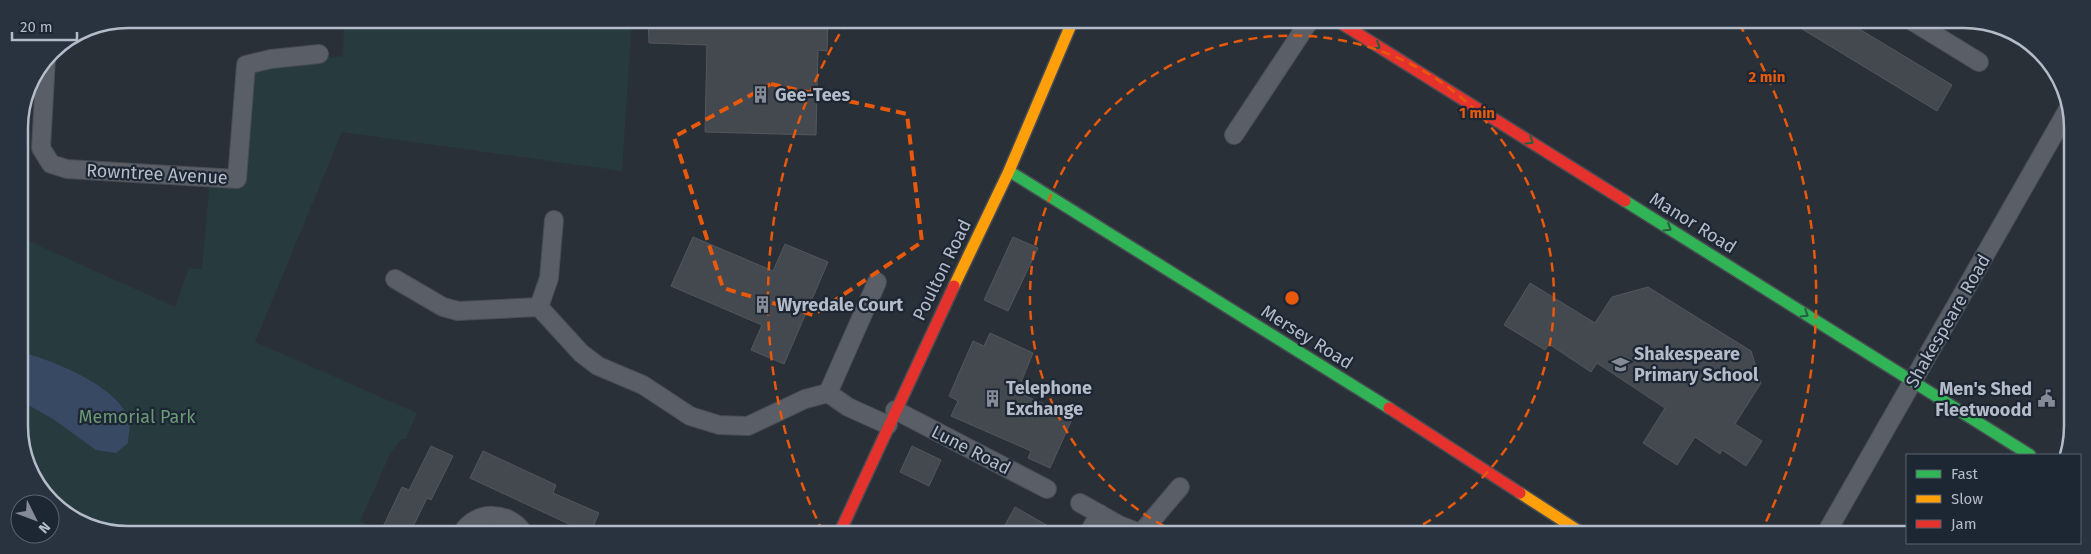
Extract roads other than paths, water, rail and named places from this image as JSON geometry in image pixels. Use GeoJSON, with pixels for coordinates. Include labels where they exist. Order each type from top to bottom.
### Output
{"type":"FeatureCollection","features":[{"type":"Feature","properties":{"kind":"street","name":"Poulton Road"},"geometry":{"type":"LineString","coordinates":[[843,526],[1009,171],[1070,28]]}},
{"type":"Feature","properties":{"kind":"street"},"geometry":{"type":"LineString","coordinates":[[1234,135],[1305,28]]}},
{"type":"Feature","properties":{"kind":"street","name":"Manor Road"},"geometry":{"type":"LineString","coordinates":[[1349,28],[2028,454]]}},
{"type":"Feature","properties":{"kind":"street"},"geometry":{"type":"LineString","coordinates":[[1923,28],[1979,62]]}},
{"type":"Feature","properties":{"kind":"street","name":"Rowntree Avenue"},"geometry":{"type":"LineString","coordinates":[[44,73],[41,148],[51,164],[67,169],[237,179],[246,65],[271,59],[319,54]]}},
{"type":"Feature","properties":{"kind":"street","name":"Shakespeare Road"},"geometry":{"type":"LineString","coordinates":[[1830,526],[2063,119]]}},
{"type":"Feature","properties":{"kind":"street","name":"Mersey Road"},"geometry":{"type":"LineString","coordinates":[[1009,171],[1397,413],[1567,526]]}},
{"type":"Feature","properties":{"kind":"street"},"geometry":{"type":"LineString","coordinates":[[539,307],[549,278],[554,220]]}},
{"type":"Feature","properties":{"kind":"street"},"geometry":{"type":"LineString","coordinates":[[395,280],[442,308],[458,312],[539,307]]}},
{"type":"Feature","properties":{"kind":"street"},"geometry":{"type":"LineString","coordinates":[[539,307],[581,353],[598,366],[643,385],[690,416],[719,425],[748,426],[805,399],[828,393],[876,282]]}},
{"type":"Feature","properties":{"kind":"street","name":"Lune Road"},"geometry":{"type":"LineString","coordinates":[[828,393],[848,407],[892,418],[1047,489]]}},
{"type":"Feature","properties":{"kind":"street"},"geometry":{"type":"LineString","coordinates":[[1148,526],[1180,487]]}},
{"type":"Feature","properties":{"kind":"street"},"geometry":{"type":"LineString","coordinates":[[1080,503],[1121,526]]}},
{"type":"Feature","properties":{"kind":"street"},"geometry":{"type":"LineString","coordinates":[[1093,526],[1100,514]]}},
{"type":"Feature","properties":{"kind":"street"},"geometry":{"type":"LineString","coordinates":[[469,526],[475,520],[486,516],[498,515],[510,519],[520,526]]}},
{"type":"Feature","properties":{"kind":"water"},"geometry":{"type":"Polygon","coordinates":[[[28,354],[49,361],[83,376],[113,396],[123,408],[129,420],[128,443],[116,453],[96,450],[53,419],[28,405],[28,354]]]}},
{"type":"Feature","properties":{"kind":"place","name":"Gee-Tees"},"geometry":{"type":"Point","coordinates":[761,95]}},
{"type":"Feature","properties":{"kind":"place","name":"Wyredale Court"},"geometry":{"type":"Point","coordinates":[763,305]}},
{"type":"Feature","properties":{"kind":"place","name":"Shakespeare Primary School"},"geometry":{"type":"Point","coordinates":[1620,364]}},
{"type":"Feature","properties":{"kind":"place","name":"Telephone Exchange"},"geometry":{"type":"Point","coordinates":[992,398]}},
{"type":"Feature","properties":{"kind":"place","name":"Men's Shed Fleetwoodd"},"geometry":{"type":"Point","coordinates":[2046,399]}},
{"type":"Feature","properties":{"kind":"park label","name":"Memorial Park"},"geometry":{"type":"Point","coordinates":[137,417]}}]}
